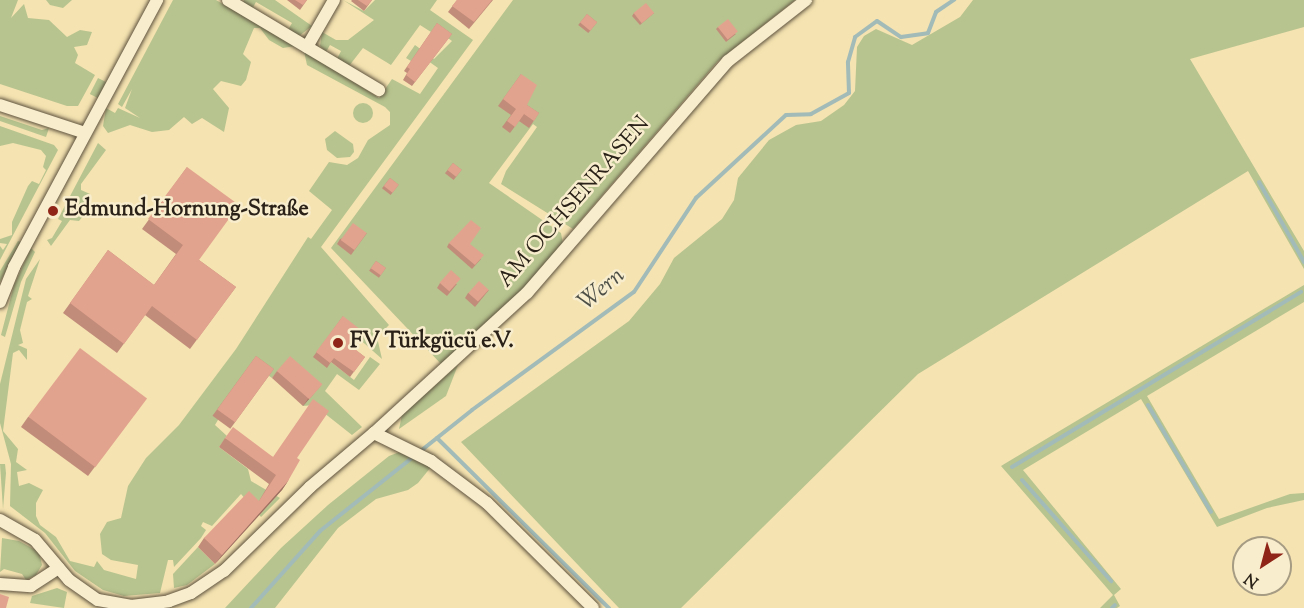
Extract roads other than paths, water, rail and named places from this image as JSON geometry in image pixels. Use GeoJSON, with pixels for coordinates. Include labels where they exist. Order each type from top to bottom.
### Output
{"type":"FeatureCollection","features":[{"type":"Feature","properties":{"kind":"street"},"geometry":{"type":"LineString","coordinates":[[0,302],[14,267],[157,0]]}},
{"type":"Feature","properties":{"kind":"street"},"geometry":{"type":"LineString","coordinates":[[228,0],[379,90]]}},
{"type":"Feature","properties":{"kind":"street"},"geometry":{"type":"LineString","coordinates":[[307,46],[334,0]]}},
{"type":"Feature","properties":{"kind":"street","name":"AM OCHSENRASEN"},"geometry":{"type":"LineString","coordinates":[[0,520],[35,540],[81,590],[112,603],[147,605],[191,593],[224,571],[310,487],[374,433],[527,293],[729,61],[806,0]]}},
{"type":"Feature","properties":{"kind":"street"},"geometry":{"type":"LineString","coordinates":[[0,105],[85,133]]}},
{"type":"Feature","properties":{"kind":"street"},"geometry":{"type":"LineString","coordinates":[[374,433],[430,461],[501,515],[592,608]]}},
{"type":"Feature","properties":{"kind":"street"},"geometry":{"type":"LineString","coordinates":[[0,584],[31,586],[59,568]]}},
{"type":"Feature","properties":{"kind":"waterway","name":"Wern"},"geometry":{"type":"LineString","coordinates":[[251,608],[320,531],[472,410],[634,292],[696,198],[786,115],[811,114],[849,93],[848,62],[855,37],[877,21],[901,37],[928,33],[936,12],[954,0]]}},
{"type":"Feature","properties":{"kind":"waterway"},"geometry":{"type":"LineString","coordinates":[[1259,182],[1304,262]]}},
{"type":"Feature","properties":{"kind":"waterway"},"geometry":{"type":"LineString","coordinates":[[1012,467],[1301,292]]}},
{"type":"Feature","properties":{"kind":"waterway"},"geometry":{"type":"LineString","coordinates":[[1148,405],[1211,512]]}},
{"type":"Feature","properties":{"kind":"waterway"},"geometry":{"type":"LineString","coordinates":[[437,438],[609,608]]}},
{"type":"Feature","properties":{"kind":"waterway"},"geometry":{"type":"LineString","coordinates":[[1022,480],[1111,581]]}},
{"type":"Feature","properties":{"kind":"waterway"},"geometry":{"type":"LineString","coordinates":[[1112,608],[1115,605]]}},
{"type":"Feature","properties":{"kind":"place","name":"Edmund-Hornung-Straße"},"geometry":{"type":"Point","coordinates":[53,211]}},
{"type":"Feature","properties":{"kind":"place","name":"FV Türkgücü e.V."},"geometry":{"type":"Point","coordinates":[338,343]}}]}
